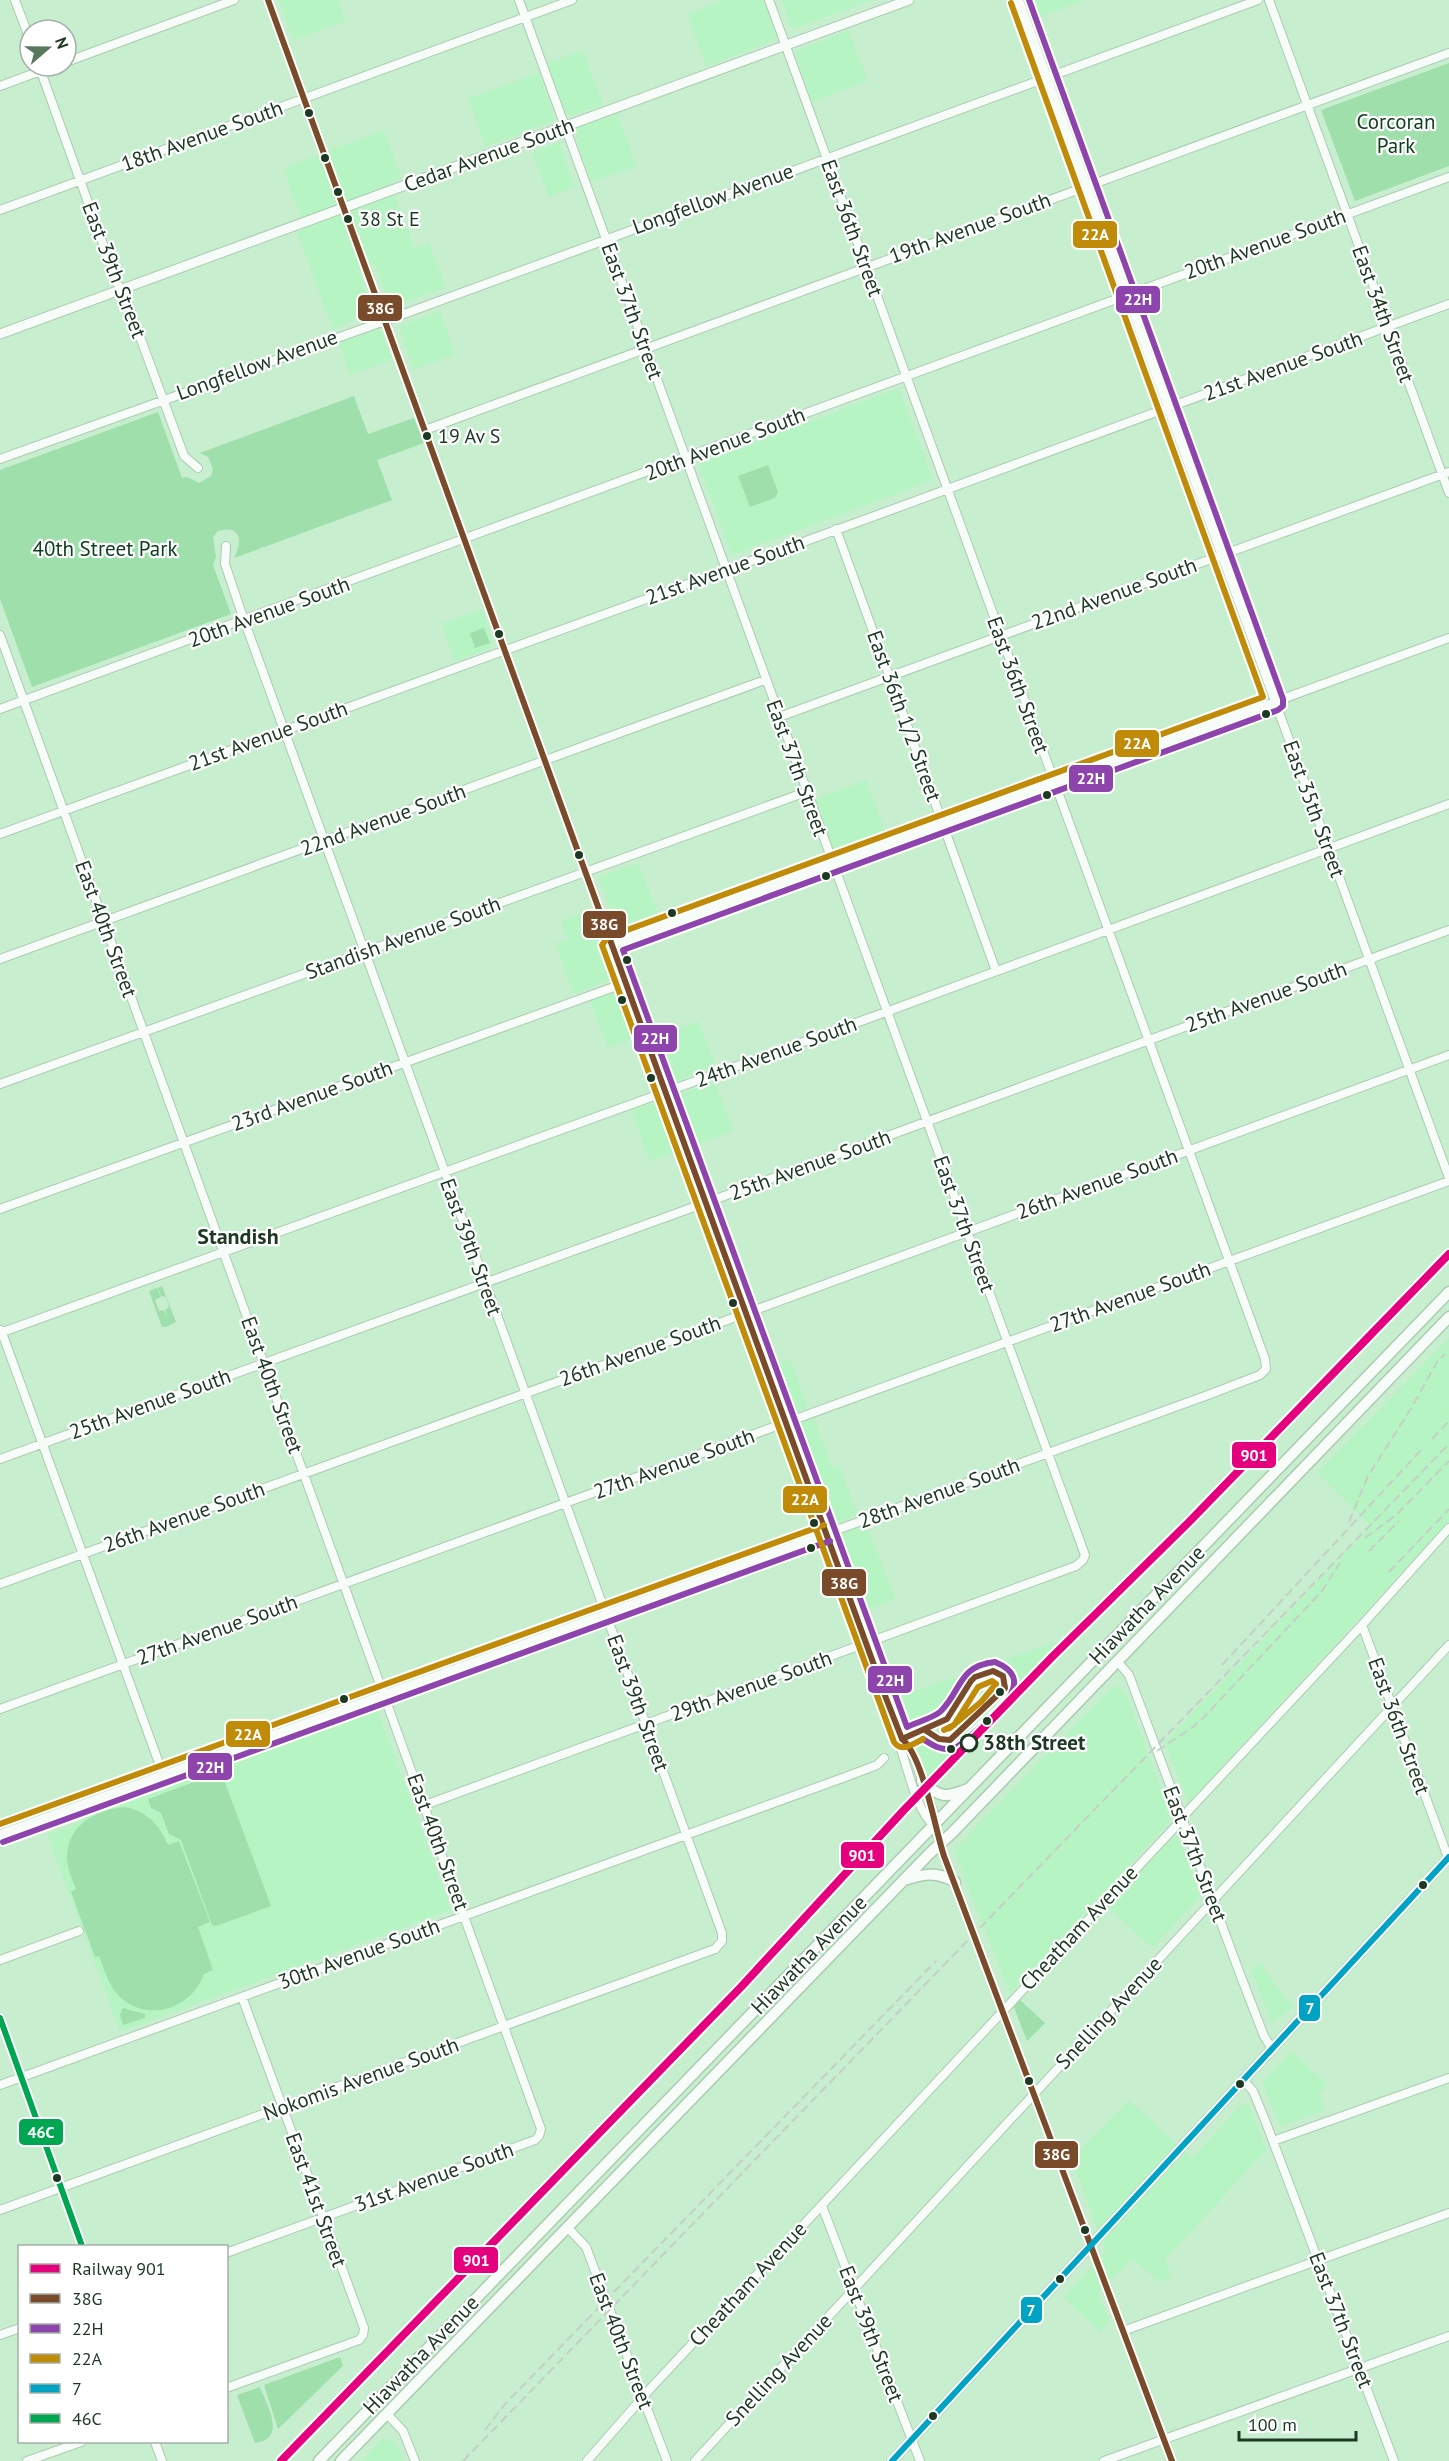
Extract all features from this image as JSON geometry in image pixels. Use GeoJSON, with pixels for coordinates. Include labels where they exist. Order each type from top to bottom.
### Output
{"type":"FeatureCollection","features":[{"type":"Feature","properties":{"kind":"highway","name":"Hiawatha Avenue"},"geometry":{"type":"LineString","coordinates":[[319,2461],[1449,1292]]}},
{"type":"Feature","properties":{"kind":"highway","name":"Hiawatha Avenue"},"geometry":{"type":"LineString","coordinates":[[341,2461],[1449,1317]]}},
{"type":"Feature","properties":{"kind":"highway"},"geometry":{"type":"LineString","coordinates":[[922,1780],[935,1793],[944,1796],[971,1788]]}},
{"type":"Feature","properties":{"kind":"highway"},"geometry":{"type":"LineString","coordinates":[[904,1880],[932,1873],[955,1882]]}},
{"type":"Feature","properties":{"kind":"main road","name":"Cedar Avenue South"},"geometry":{"type":"LineString","coordinates":[[0,334],[909,0]]}},
{"type":"Feature","properties":{"kind":"main road"},"geometry":{"type":"LineString","coordinates":[[892,2461],[1449,1858]]}},
{"type":"Feature","properties":{"kind":"street"},"geometry":{"type":"LineString","coordinates":[[15,0],[22,18]]}},
{"type":"Feature","properties":{"kind":"street"},"geometry":{"type":"LineString","coordinates":[[78,58],[234,0]]}},
{"type":"Feature","properties":{"kind":"street"},"geometry":{"type":"LineString","coordinates":[[268,0],[785,1423],[902,1739],[908,1743],[922,1780],[933,1810],[934,1825],[940,1843],[1172,2461]]}},
{"type":"Feature","properties":{"kind":"street","name":"East 37th Street"},"geometry":{"type":"LineString","coordinates":[[519,0],[1084,1551],[1083,1560],[1076,1566]]}},
{"type":"Feature","properties":{"kind":"street","name":"18th Avenue South"},"geometry":{"type":"LineString","coordinates":[[0,210],[572,0]]}},
{"type":"Feature","properties":{"kind":"street","name":"East 36th Street"},"geometry":{"type":"LineString","coordinates":[[769,0],[1265,1359],[1266,1369]]}},
{"type":"Feature","properties":{"kind":"street","name":"East 35th Street"},"geometry":{"type":"LineString","coordinates":[[1019,0],[1449,1179]]}},
{"type":"Feature","properties":{"kind":"street","name":"Longfellow Avenue"},"geometry":{"type":"LineString","coordinates":[[0,459],[384,321],[1258,0]]}},
{"type":"Feature","properties":{"kind":"street","name":"East 34th Street"},"geometry":{"type":"LineString","coordinates":[[1269,0],[1387,327],[1446,473],[1449,493]]}},
{"type":"Feature","properties":{"kind":"street","name":"19th Avenue South"},"geometry":{"type":"LineString","coordinates":[[425,430],[1449,53]]}},
{"type":"Feature","properties":{"kind":"street"},"geometry":{"type":"LineString","coordinates":[[0,86],[18,78]]}},
{"type":"Feature","properties":{"kind":"street","name":"East 39th Street"},"geometry":{"type":"LineString","coordinates":[[44,78],[184,456],[198,468]]}},
{"type":"Feature","properties":{"kind":"street","name":"20th Avenue South"},"geometry":{"type":"LineString","coordinates":[[0,710],[1449,177]]}},
{"type":"Feature","properties":{"kind":"street","name":"21st Avenue South"},"geometry":{"type":"LineString","coordinates":[[0,834],[1449,304]]}},
{"type":"Feature","properties":{"kind":"street","name":"22nd Avenue South"},"geometry":{"type":"LineString","coordinates":[[779,717],[1446,473]]}},
{"type":"Feature","properties":{"kind":"street","name":"East 36th 1/2 Street"},"geometry":{"type":"LineString","coordinates":[[836,529],[996,971]]}},
{"type":"Feature","properties":{"kind":"street","name":"East 39th Street"},"geometry":{"type":"LineString","coordinates":[[226,546],[225,564],[244,620],[722,1934],[721,1945]]}},
{"type":"Feature","properties":{"kind":"street","name":"East 40th Street"},"geometry":{"type":"LineString","coordinates":[[0,635],[343,1585],[425,1805],[541,2129],[539,2136]]}},
{"type":"Feature","properties":{"kind":"street"},"geometry":{"type":"LineString","coordinates":[[611,945],[1449,638]]}},
{"type":"Feature","properties":{"kind":"street","name":"22nd Avenue South"},"geometry":{"type":"LineString","coordinates":[[0,959],[765,680]]}},
{"type":"Feature","properties":{"kind":"street","name":"Standish Avenue South"},"geometry":{"type":"LineString","coordinates":[[0,1084],[806,792]]}},
{"type":"Feature","properties":{"kind":"street","name":"24th Avenue South"},"geometry":{"type":"LineString","coordinates":[[0,1331],[664,1093],[1449,804]]}},
{"type":"Feature","properties":{"kind":"street","name":"25th Avenue South"},"geometry":{"type":"LineString","coordinates":[[0,1459],[1449,930]]}},
{"type":"Feature","properties":{"kind":"street","name":"23rd Avenue South"},"geometry":{"type":"LineString","coordinates":[[0,1209],[625,982]]}},
{"type":"Feature","properties":{"kind":"street","name":"26th Avenue South"},"geometry":{"type":"LineString","coordinates":[[0,1584],[746,1314],[1449,1055]]}},
{"type":"Feature","properties":{"kind":"street","name":"27th Avenue South"},"geometry":{"type":"LineString","coordinates":[[0,1709],[1449,1179]]}},
{"type":"Feature","properties":{"kind":"street"},"geometry":{"type":"LineString","coordinates":[[0,1331],[163,1774]]}},
{"type":"Feature","properties":{"kind":"street","name":"28th Avenue South"},"geometry":{"type":"LineString","coordinates":[[0,1834],[1048,1453],[1260,1375],[1266,1369]]}},
{"type":"Feature","properties":{"kind":"street","name":"Cheatham Avenue"},"geometry":{"type":"LineString","coordinates":[[587,2461],[650,2389],[1362,1625],[1449,1528]]}},
{"type":"Feature","properties":{"kind":"street","name":"29th Avenue South"},"geometry":{"type":"LineString","coordinates":[[425,1805],[1076,1566]]}},
{"type":"Feature","properties":{"kind":"street","name":"East 36th Street"},"geometry":{"type":"LineString","coordinates":[[1362,1625],[1449,1858]]}},
{"type":"Feature","properties":{"kind":"street","name":"Snelling Avenue"},"geometry":{"type":"LineString","coordinates":[[695,2461],[1449,1645]]}},
{"type":"Feature","properties":{"kind":"street","name":"East 37th Street"},"geometry":{"type":"LineString","coordinates":[[1117,1661],[1129,1675],[1264,2036],[1272,2049]]}},
{"type":"Feature","properties":{"kind":"street"},"geometry":{"type":"LineString","coordinates":[[902,1739],[900,1746],[922,1807],[928,1821],[934,1825]]}},
{"type":"Feature","properties":{"kind":"street","name":"30th Avenue South"},"geometry":{"type":"LineString","coordinates":[[0,2085],[877,1765],[884,1758]]}},
{"type":"Feature","properties":{"kind":"street"},"geometry":{"type":"LineString","coordinates":[[0,1960],[79,1931]]}},
{"type":"Feature","properties":{"kind":"street","name":"Nokomis Avenue South"},"geometry":{"type":"LineString","coordinates":[[0,2210],[721,1945]]}},
{"type":"Feature","properties":{"kind":"street","name":"East 41st Street"},"geometry":{"type":"LineString","coordinates":[[228,2387],[360,2340],[364,2328],[242,1997]]}},
{"type":"Feature","properties":{"kind":"street"},"geometry":{"type":"LineString","coordinates":[[0,2018],[81,2245]]}},
{"type":"Feature","properties":{"kind":"street"},"geometry":{"type":"LineString","coordinates":[[1273,2141],[1449,2078]]}},
{"type":"Feature","properties":{"kind":"street","name":"East 37th Street"},"geometry":{"type":"LineString","coordinates":[[1244,2081],[1253,2091],[1273,2141],[1394,2461]]}},
{"type":"Feature","properties":{"kind":"street","name":"31st Avenue South"},"geometry":{"type":"LineString","coordinates":[[228,2252],[535,2140],[539,2136]]}},
{"type":"Feature","properties":{"kind":"street","name":"East 39th Street"},"geometry":{"type":"LineString","coordinates":[[822,2206],[920,2461]]}},
{"type":"Feature","properties":{"kind":"street"},"geometry":{"type":"LineString","coordinates":[[1123,2331],[1449,2213]]}},
{"type":"Feature","properties":{"kind":"street","name":"East 40th Street"},"geometry":{"type":"LineString","coordinates":[[567,2227],[586,2247],[667,2461]]}},
{"type":"Feature","properties":{"kind":"street"},"geometry":{"type":"LineString","coordinates":[[0,2335],[18,2329]]}},
{"type":"Feature","properties":{"kind":"street"},"geometry":{"type":"LineString","coordinates":[[1104,2461],[1449,2337]]}},
{"type":"Feature","properties":{"kind":"street"},"geometry":{"type":"LineString","coordinates":[[387,2414],[402,2431],[415,2461]]}},
{"type":"Feature","properties":{"kind":"street"},"geometry":{"type":"LineString","coordinates":[[27,2461],[78,2443]]}},
{"type":"Feature","properties":{"kind":"street"},"geometry":{"type":"LineString","coordinates":[[154,2443],[162,2461]]}},
{"type":"Feature","properties":{"kind":"shaded area"},"geometry":{"type":"Polygon","coordinates":[[[279,0],[338,0],[346,21],[293,40],[279,0]]]}},
{"type":"Feature","properties":{"kind":"shaded area"},"geometry":{"type":"Polygon","coordinates":[[[724,0],[764,0],[777,39],[706,67],[687,14],[724,0]]]}},
{"type":"Feature","properties":{"kind":"shaded area"},"geometry":{"type":"Polygon","coordinates":[[[782,0],[873,0],[792,29],[782,0]]]}},
{"type":"Feature","properties":{"kind":"shaded area"},"geometry":{"type":"Polygon","coordinates":[[[1027,0],[1084,0],[1084,1],[1034,19],[1027,0]]]}},
{"type":"Feature","properties":{"kind":"shaded area"},"geometry":{"type":"Polygon","coordinates":[[[848,30],[868,81],[812,102],[795,52],[848,30]]]}},
{"type":"Feature","properties":{"kind":"shaded area"},"geometry":{"type":"Polygon","coordinates":[[[583,50],[603,105],[569,116],[547,63],[583,50]]]}},
{"type":"Feature","properties":{"kind":"shaded area"},"geometry":{"type":"Polygon","coordinates":[[[539,73],[555,120],[485,147],[468,98],[539,73]]]}},
{"type":"Feature","properties":{"kind":"shaded area"},"geometry":{"type":"Polygon","coordinates":[[[618,114],[636,166],[591,182],[574,131],[575,128],[618,114]]]}},
{"type":"Feature","properties":{"kind":"shaded area"},"geometry":{"type":"Polygon","coordinates":[[[384,130],[401,178],[390,183],[414,248],[429,243],[446,287],[391,307],[374,263],[359,270],[373,313],[333,329],[297,233],[305,229],[283,168],[384,130]]]}},
{"type":"Feature","properties":{"kind":"shaded area"},"geometry":{"type":"Polygon","coordinates":[[[559,142],[575,187],[549,197],[532,152],[559,142]]]}},
{"type":"Feature","properties":{"kind":"shaded area"},"geometry":{"type":"Polygon","coordinates":[[[440,311],[455,354],[413,370],[399,326],[440,311]]]}},
{"type":"Feature","properties":{"kind":"shaded area"},"geometry":{"type":"Polygon","coordinates":[[[377,327],[381,329],[392,360],[350,375],[338,341],[377,327]]]}},
{"type":"Feature","properties":{"kind":"shaded area"},"geometry":{"type":"Polygon","coordinates":[[[899,388],[933,480],[732,555],[698,464],[899,388]]]}},
{"type":"Feature","properties":{"kind":"shaded area"},"geometry":{"type":"Polygon","coordinates":[[[482,609],[493,641],[492,645],[490,648],[455,661],[441,624],[482,609]]]}},
{"type":"Feature","properties":{"kind":"shaded area"},"geometry":{"type":"Polygon","coordinates":[[[866,780],[886,834],[838,853],[833,849],[815,799],[866,780]]]}},
{"type":"Feature","properties":{"kind":"shaded area"},"geometry":{"type":"Polygon","coordinates":[[[638,863],[658,914],[617,928],[599,879],[600,876],[638,863]]]}},
{"type":"Feature","properties":{"kind":"shaded area"},"geometry":{"type":"Polygon","coordinates":[[[591,911],[613,975],[610,980],[573,994],[555,943],[568,939],[561,921],[591,911]]]}},
{"type":"Feature","properties":{"kind":"shaded area"},"geometry":{"type":"Polygon","coordinates":[[[614,992],[622,995],[637,1037],[608,1048],[590,1000],[614,992]]]}},
{"type":"Feature","properties":{"kind":"shaded area"},"geometry":{"type":"Polygon","coordinates":[[[698,1021],[716,1066],[674,1082],[671,1081],[652,1038],[698,1021]]]}},
{"type":"Feature","properties":{"kind":"shaded area"},"geometry":{"type":"Polygon","coordinates":[[[714,1080],[734,1131],[694,1146],[677,1095],[714,1080]]]}},
{"type":"Feature","properties":{"kind":"shaded area"},"geometry":{"type":"Polygon","coordinates":[[[657,1101],[663,1103],[678,1151],[650,1161],[631,1110],[657,1101]]]}},
{"type":"Feature","properties":{"kind":"shaded area"},"geometry":{"type":"Polygon","coordinates":[[[1449,1338],[1449,1521],[1188,1803],[1165,1742],[1371,1526],[1317,1473],[1449,1338]]]}},
{"type":"Feature","properties":{"kind":"shaded area"},"geometry":{"type":"Polygon","coordinates":[[[790,1359],[808,1408],[797,1412],[790,1410],[774,1366],[790,1359]]]}},
{"type":"Feature","properties":{"kind":"shaded area"},"geometry":{"type":"Polygon","coordinates":[[[814,1418],[832,1468],[839,1465],[858,1514],[837,1523],[831,1521],[797,1429],[799,1424],[814,1418]]]}},
{"type":"Feature","properties":{"kind":"shaded area"},"geometry":{"type":"Polygon","coordinates":[[[866,1523],[896,1599],[864,1611],[837,1538],[840,1533],[866,1523]]]}},
{"type":"Feature","properties":{"kind":"shaded area"},"geometry":{"type":"Polygon","coordinates":[[[1068,1638],[928,1780],[895,1698],[1068,1638]]]}},
{"type":"Feature","properties":{"kind":"shaded area"},"geometry":{"type":"Polygon","coordinates":[[[1115,1686],[1124,1690],[1127,1696],[1172,1819],[1010,1994],[954,1850],[1115,1686]]]}},
{"type":"Feature","properties":{"kind":"shaded area"},"geometry":{"type":"Polygon","coordinates":[[[375,1710],[378,1712],[451,1910],[120,2032],[47,1834],[80,1822],[101,1808],[375,1710]]]}},
{"type":"Feature","properties":{"kind":"shaded area"},"geometry":{"type":"Polygon","coordinates":[[[1173,1837],[1178,1837],[1201,1896],[1152,1948],[1107,1906],[1173,1837]]]}},
{"type":"Feature","properties":{"kind":"shaded area"},"geometry":{"type":"Polygon","coordinates":[[[1259,1963],[1293,2007],[1272,2023],[1251,1969],[1259,1963]]]}},
{"type":"Feature","properties":{"kind":"shaded area"},"geometry":{"type":"Polygon","coordinates":[[[1292,2051],[1327,2085],[1319,2094],[1324,2110],[1280,2127],[1262,2081],[1292,2051]]]}},
{"type":"Feature","properties":{"kind":"shaded area"},"geometry":{"type":"Polygon","coordinates":[[[1129,2100],[1192,2158],[1242,2104],[1249,2105],[1266,2150],[1165,2260],[1172,2277],[1159,2282],[1133,2259],[1098,2292],[1109,2321],[1100,2332],[1063,2297],[1106,2252],[1071,2159],[1129,2100]]]}},
{"type":"Feature","properties":{"kind":"shaded area"},"geometry":{"type":"Polygon","coordinates":[[[383,2438],[394,2441],[404,2461],[361,2461],[383,2438]]]}},
{"type":"Feature","properties":{"kind":"green space","name":"Corcoran Park"},"geometry":{"type":"Polygon","coordinates":[[[1449,63],[1449,166],[1355,201],[1321,110],[1449,63]]]}},
{"type":"Feature","properties":{"kind":"green space","name":"40th Street Park"},"geometry":{"type":"Polygon","coordinates":[[[354,396],[368,434],[414,418],[424,443],[377,460],[392,500],[234,558],[239,546],[236,532],[226,529],[218,531],[213,537],[216,557],[213,565],[231,614],[32,687],[0,599],[0,470],[158,412],[182,478],[187,477],[199,483],[211,476],[213,469],[208,457],[200,453],[354,396]]]}},
{"type":"Feature","properties":{"kind":"green space"},"geometry":{"type":"Polygon","coordinates":[[[768,465],[778,492],[775,498],[750,507],[738,476],[768,465]]]}},
{"type":"Feature","properties":{"kind":"green space"},"geometry":{"type":"Polygon","coordinates":[[[484,628],[490,643],[475,648],[470,633],[484,628]]]}},
{"type":"Feature","properties":{"kind":"green space"},"geometry":{"type":"Polygon","coordinates":[[[162,1286],[176,1322],[166,1327],[162,1327],[149,1291],[157,1288],[161,1297],[155,1300],[159,1311],[164,1310],[168,1320],[165,1310],[169,1307],[166,1297],[161,1296],[158,1288],[162,1286]]]}},
{"type":"Feature","properties":{"kind":"green space"},"geometry":{"type":"Polygon","coordinates":[[[221,1772],[271,1906],[216,1926],[212,1925],[181,1840],[169,1834],[161,1813],[151,1808],[148,1799],[221,1772]]]}},
{"type":"Feature","properties":{"kind":"green space"},"geometry":{"type":"Polygon","coordinates":[[[125,1807],[151,1820],[161,1831],[168,1845],[179,1841],[210,1922],[198,1927],[213,1970],[204,1974],[189,1997],[166,2009],[141,2009],[128,2003],[117,1994],[99,1956],[95,1957],[71,1892],[76,1889],[67,1861],[68,1846],[72,1836],[85,1821],[94,1815],[125,1807]]]}},
{"type":"Feature","properties":{"kind":"green space"},"geometry":{"type":"Polygon","coordinates":[[[1020,2000],[1045,2023],[1027,2041],[1014,2007],[1020,2000]]]}},
{"type":"Feature","properties":{"kind":"green space"},"geometry":{"type":"Polygon","coordinates":[[[123,2008],[145,2014],[145,2018],[123,2025],[120,2015],[123,2008]]]}},
{"type":"Feature","properties":{"kind":"green space"},"geometry":{"type":"Polygon","coordinates":[[[340,2357],[343,2366],[278,2429],[264,2385],[340,2357]]]}},
{"type":"Feature","properties":{"kind":"green space"},"geometry":{"type":"Polygon","coordinates":[[[260,2387],[273,2427],[268,2438],[255,2443],[237,2395],[260,2387]]]}},
{"type":"Feature","properties":{"kind":"railway"},"geometry":{"type":"LineString","coordinates":[[1349,1522],[1368,1476],[1412,1407],[1437,1362],[1445,1354]]}},
{"type":"Feature","properties":{"kind":"railway"},"geometry":{"type":"LineString","coordinates":[[1432,1439],[1449,1421]]}},
{"type":"Feature","properties":{"kind":"railway"},"geometry":{"type":"LineString","coordinates":[[463,2461],[1449,1444]]}},
{"type":"Feature","properties":{"kind":"railway"},"geometry":{"type":"LineString","coordinates":[[1222,1665],[1422,1449]]}},
{"type":"Feature","properties":{"kind":"railway"},"geometry":{"type":"LineString","coordinates":[[1365,1538],[1396,1515],[1449,1461]]}},
{"type":"Feature","properties":{"kind":"railway"},"geometry":{"type":"LineString","coordinates":[[1389,1572],[1449,1509]]}},
{"type":"Feature","properties":{"kind":"railway"},"geometry":{"type":"LineString","coordinates":[[1369,1551],[1399,1521]]}},
{"type":"Feature","properties":{"kind":"railway"},"geometry":{"type":"LineString","coordinates":[[1157,1751],[1193,1727],[1205,1716],[1322,1591],[1340,1563]]}},
{"type":"Feature","properties":{"kind":"railway"},"geometry":{"type":"LineString","coordinates":[[485,2430],[505,2404],[936,1961]]}},
{"type":"Feature","properties":{"kind":"rail line","name":"901"},"geometry":{"type":"LineString","coordinates":[[281,2461],[741,1987],[904,1810],[1053,1656],[1188,1523],[1449,1254]]}},
{"type":"Feature","properties":{"kind":"transit line","name":"38G"},"geometry":{"type":"LineString","coordinates":[[268,0],[886,1698],[902,1739],[909,1748],[922,1776],[944,1856],[1172,2461]]}},
{"type":"Feature","properties":{"kind":"transit line","name":"22H"},"geometry":{"type":"LineString","coordinates":[[923,1739],[934,1746],[946,1749],[961,1744],[1011,1695],[1014,1686],[1013,1677],[1007,1669],[995,1662],[974,1668],[962,1680],[941,1711],[907,1727],[623,950],[1278,710],[1283,706],[1283,699],[1029,0]]}},
{"type":"Feature","properties":{"kind":"transit line","name":"22A"},"geometry":{"type":"LineString","coordinates":[[923,1739],[904,1747],[894,1742],[602,945],[608,937],[1263,697],[1011,3]]}},
{"type":"Feature","properties":{"kind":"transit line","name":"22A"},"geometry":{"type":"LineString","coordinates":[[0,1824],[824,1525]]}},
{"type":"Feature","properties":{"kind":"transit line","name":"22H"},"geometry":{"type":"LineString","coordinates":[[3,1842],[830,1541]]}},
{"type":"Feature","properties":{"kind":"transit line","name":"38G"},"geometry":{"type":"LineString","coordinates":[[902,1739],[947,1719],[975,1677],[993,1671],[1003,1676],[1005,1688],[950,1740],[939,1739],[925,1730]]}},
{"type":"Feature","properties":{"kind":"transit line","name":"22A"},"geometry":{"type":"LineString","coordinates":[[992,1681],[978,1687],[954,1725],[944,1730],[950,1728],[981,1702],[996,1684],[992,1681]]}},
{"type":"Feature","properties":{"kind":"transit line","name":"7"},"geometry":{"type":"LineString","coordinates":[[892,2461],[1449,1857]]}},
{"type":"Feature","properties":{"kind":"transit line","name":"46C"},"geometry":{"type":"LineString","coordinates":[[0,2018],[82,2245]]}},
{"type":"Feature","properties":{"kind":"place","name":"38 St E"},"geometry":{"type":"Point","coordinates":[348,219]}},
{"type":"Feature","properties":{"kind":"place","name":"19 Av S"},"geometry":{"type":"Point","coordinates":[427,436]}},
{"type":"Feature","properties":{"kind":"place","name":"38th Street"},"geometry":{"type":"Point","coordinates":[969,1743]}},
{"type":"Feature","properties":{"kind":"district","name":"Standish"},"geometry":{"type":"Point","coordinates":[238,1236]}}]}
